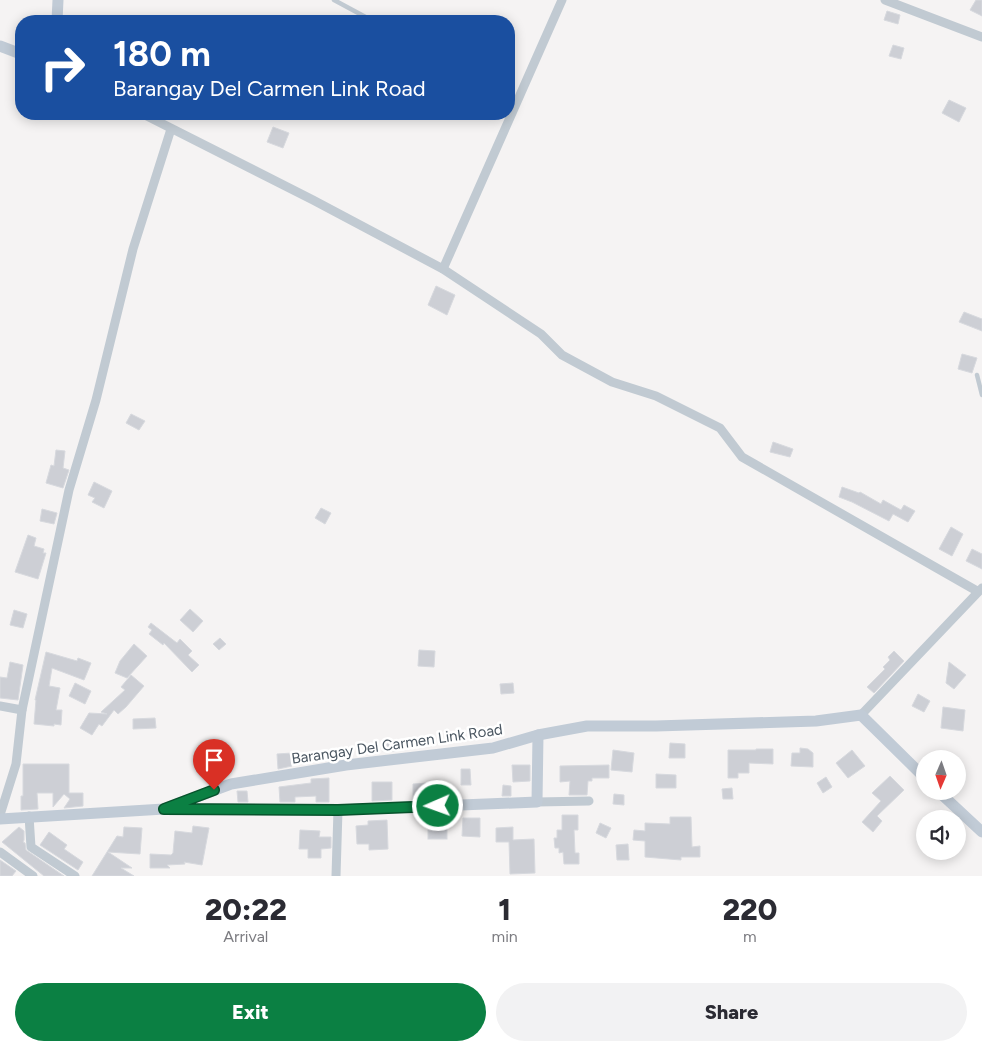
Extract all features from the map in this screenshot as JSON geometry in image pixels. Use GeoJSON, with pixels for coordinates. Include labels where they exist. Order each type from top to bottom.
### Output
{"type":"FeatureCollection","features":[{"type":"Feature","properties":{"kind":"street"},"geometry":{"type":"LineString","coordinates":[[57,15],[58,0]]}},
{"type":"Feature","properties":{"kind":"street"},"geometry":{"type":"LineString","coordinates":[[515,106],[562,0]]}},
{"type":"Feature","properties":{"kind":"street"},"geometry":{"type":"LineString","coordinates":[[884,0],[982,37]]}},
{"type":"Feature","properties":{"kind":"street"},"geometry":{"type":"LineString","coordinates":[[0,46],[15,52]]}},
{"type":"Feature","properties":{"kind":"street"},"geometry":{"type":"LineString","coordinates":[[155,120],[313,200],[443,269],[542,334],[562,355],[612,382],[656,396],[720,428],[742,456],[980,589],[861,715],[916,769]]}},
{"type":"Feature","properties":{"kind":"street"},"geometry":{"type":"LineString","coordinates":[[443,269],[509,120]]}},
{"type":"Feature","properties":{"kind":"street"},"geometry":{"type":"LineString","coordinates":[[0,817],[16,764],[22,710],[69,490],[96,400],[133,249],[172,129]]}},
{"type":"Feature","properties":{"kind":"street"},"geometry":{"type":"LineString","coordinates":[[0,706],[22,710]]}},
{"type":"Feature","properties":{"kind":"street","name":"Barangay Del Carmen Link Road"},"geometry":{"type":"LineString","coordinates":[[0,817],[164,809],[231,784],[346,765],[493,748],[538,735],[587,726],[656,726],[816,721],[861,715]]}},
{"type":"Feature","properties":{"kind":"street"},"geometry":{"type":"LineString","coordinates":[[537,802],[538,735]]}},
{"type":"Feature","properties":{"kind":"street"},"geometry":{"type":"LineString","coordinates":[[948,800],[982,832]]}},
{"type":"Feature","properties":{"kind":"street"},"geometry":{"type":"LineString","coordinates":[[164,809],[338,810],[589,801]]}},
{"type":"Feature","properties":{"kind":"street"},"geometry":{"type":"LineString","coordinates":[[336,876],[338,810]]}},
{"type":"Feature","properties":{"kind":"street"},"geometry":{"type":"LineString","coordinates":[[29,816],[31,847],[75,876]]}},
{"type":"Feature","properties":{"kind":"street"},"geometry":{"type":"LineString","coordinates":[[0,852],[33,876]]}},
{"type":"Feature","properties":{"kind":"lane"},"geometry":{"type":"LineString","coordinates":[[334,0],[361,15]]}},
{"type":"Feature","properties":{"kind":"lane"},"geometry":{"type":"LineString","coordinates":[[978,375],[982,395]]}},
{"type":"Feature","properties":{"kind":"building"},"geometry":{"type":"Polygon","coordinates":[[[976,0],[982,0],[982,16],[970,10],[976,0]]]}},
{"type":"Feature","properties":{"kind":"building"},"geometry":{"type":"Polygon","coordinates":[[[887,11],[900,15],[898,24],[884,20],[887,11]]]}},
{"type":"Feature","properties":{"kind":"building"},"geometry":{"type":"Polygon","coordinates":[[[893,45],[904,48],[901,59],[889,56],[893,45]]]}},
{"type":"Feature","properties":{"kind":"building"},"geometry":{"type":"Polygon","coordinates":[[[949,100],[966,108],[959,122],[942,113],[949,100]]]}},
{"type":"Feature","properties":{"kind":"building"},"geometry":{"type":"Polygon","coordinates":[[[273,127],[289,133],[283,148],[267,142],[273,127]]]}},
{"type":"Feature","properties":{"kind":"building"},"geometry":{"type":"Polygon","coordinates":[[[436,286],[455,295],[447,315],[428,305],[436,286]]]}},
{"type":"Feature","properties":{"kind":"building"},"geometry":{"type":"Polygon","coordinates":[[[964,312],[982,319],[982,331],[959,322],[964,312]]]}},
{"type":"Feature","properties":{"kind":"building"},"geometry":{"type":"Polygon","coordinates":[[[962,354],[977,358],[972,373],[958,369],[962,354]]]}},
{"type":"Feature","properties":{"kind":"building"},"geometry":{"type":"Polygon","coordinates":[[[131,414],[145,421],[139,430],[126,423],[131,414]]]}},
{"type":"Feature","properties":{"kind":"building"},"geometry":{"type":"Polygon","coordinates":[[[773,442],[793,449],[790,457],[770,452],[773,442]]]}},
{"type":"Feature","properties":{"kind":"building"},"geometry":{"type":"Polygon","coordinates":[[[56,450],[65,451],[63,468],[69,470],[63,488],[46,483],[51,465],[54,466],[56,450]]]}},
{"type":"Feature","properties":{"kind":"building"},"geometry":{"type":"Polygon","coordinates":[[[94,482],[112,491],[104,508],[92,502],[95,498],[88,495],[94,482]]]}},
{"type":"Feature","properties":{"kind":"building"},"geometry":{"type":"Polygon","coordinates":[[[842,487],[860,492],[881,504],[883,500],[901,510],[904,505],[915,511],[908,522],[893,514],[889,521],[839,497],[842,487]]]}},
{"type":"Feature","properties":{"kind":"building"},"geometry":{"type":"Polygon","coordinates":[[[321,508],[331,513],[325,524],[315,518],[321,508]]]}},
{"type":"Feature","properties":{"kind":"building"},"geometry":{"type":"Polygon","coordinates":[[[42,509],[57,513],[54,524],[40,521],[42,509]]]}},
{"type":"Feature","properties":{"kind":"building"},"geometry":{"type":"Polygon","coordinates":[[[951,527],[963,534],[952,556],[939,549],[951,527]]]}},
{"type":"Feature","properties":{"kind":"building"},"geometry":{"type":"Polygon","coordinates":[[[28,535],[36,538],[34,546],[44,549],[43,553],[46,553],[38,579],[15,572],[28,535]]]}},
{"type":"Feature","properties":{"kind":"building"},"geometry":{"type":"Polygon","coordinates":[[[972,549],[982,554],[982,569],[966,561],[972,549]]]}},
{"type":"Feature","properties":{"kind":"building"},"geometry":{"type":"Polygon","coordinates":[[[190,609],[203,621],[193,632],[180,620],[190,609]]]}},
{"type":"Feature","properties":{"kind":"building"},"geometry":{"type":"Polygon","coordinates":[[[14,610],[27,614],[23,628],[10,625],[14,610]]]}},
{"type":"Feature","properties":{"kind":"building"},"geometry":{"type":"Polygon","coordinates":[[[151,623],[177,643],[180,639],[192,651],[188,655],[199,665],[192,672],[164,643],[163,645],[149,634],[152,630],[148,627],[151,623]]]}},
{"type":"Feature","properties":{"kind":"building"},"geometry":{"type":"Polygon","coordinates":[[[220,638],[226,644],[219,650],[213,644],[220,638]]]}},
{"type":"Feature","properties":{"kind":"building"},"geometry":{"type":"Polygon","coordinates":[[[134,644],[147,656],[127,678],[115,673],[120,661],[134,644]]]}},
{"type":"Feature","properties":{"kind":"building"},"geometry":{"type":"Polygon","coordinates":[[[419,650],[435,651],[434,667],[418,666],[419,650]]]}},
{"type":"Feature","properties":{"kind":"building"},"geometry":{"type":"Polygon","coordinates":[[[894,651],[904,661],[874,693],[867,687],[885,669],[883,667],[890,660],[888,657],[894,651]]]}},
{"type":"Feature","properties":{"kind":"building"},"geometry":{"type":"Polygon","coordinates":[[[46,652],[77,661],[78,658],[91,663],[84,680],[52,668],[49,686],[60,688],[56,710],[62,710],[61,725],[34,724],[35,700],[46,652]]]}},
{"type":"Feature","properties":{"kind":"building"},"geometry":{"type":"Polygon","coordinates":[[[10,662],[23,665],[18,700],[0,698],[0,677],[7,678],[10,662]]]}},
{"type":"Feature","properties":{"kind":"building"},"geometry":{"type":"Polygon","coordinates":[[[949,662],[966,675],[954,689],[946,683],[949,662]]]}},
{"type":"Feature","properties":{"kind":"building"},"geometry":{"type":"Polygon","coordinates":[[[131,675],[144,686],[126,707],[118,714],[114,710],[102,726],[99,724],[92,735],[80,728],[89,713],[107,714],[101,712],[125,690],[121,687],[131,675]]]}},
{"type":"Feature","properties":{"kind":"building"},"geometry":{"type":"Polygon","coordinates":[[[75,683],[91,691],[85,704],[69,696],[75,683]]]}},
{"type":"Feature","properties":{"kind":"building"},"geometry":{"type":"Polygon","coordinates":[[[513,683],[514,693],[501,694],[500,684],[513,683]]]}},
{"type":"Feature","properties":{"kind":"building"},"geometry":{"type":"Polygon","coordinates":[[[918,694],[930,701],[924,712],[912,706],[918,694]]]}},
{"type":"Feature","properties":{"kind":"building"},"geometry":{"type":"Polygon","coordinates":[[[943,707],[965,710],[963,731],[941,728],[943,707]]]}},
{"type":"Feature","properties":{"kind":"building"},"geometry":{"type":"Polygon","coordinates":[[[155,718],[156,728],[133,729],[133,719],[155,718]]]}},
{"type":"Feature","properties":{"kind":"building"},"geometry":{"type":"Polygon","coordinates":[[[383,741],[397,741],[397,751],[383,751],[383,741]]]}},
{"type":"Feature","properties":{"kind":"building"},"geometry":{"type":"Polygon","coordinates":[[[670,743],[685,744],[685,758],[669,758],[670,743]]]}},
{"type":"Feature","properties":{"kind":"building"},"geometry":{"type":"Polygon","coordinates":[[[800,748],[808,749],[813,753],[813,767],[791,766],[792,753],[800,753],[800,748]]]}},
{"type":"Feature","properties":{"kind":"building"},"geometry":{"type":"Polygon","coordinates":[[[773,749],[773,764],[749,763],[749,773],[738,773],[738,778],[728,778],[728,750],[773,749]]]}},
{"type":"Feature","properties":{"kind":"building"},"geometry":{"type":"Polygon","coordinates":[[[613,750],[634,753],[632,772],[611,770],[613,750]]]}},
{"type":"Feature","properties":{"kind":"building"},"geometry":{"type":"Polygon","coordinates":[[[852,750],[865,766],[848,778],[836,763],[852,750]]]}},
{"type":"Feature","properties":{"kind":"building"},"geometry":{"type":"Polygon","coordinates":[[[292,753],[292,766],[278,769],[277,754],[292,753]]]}},
{"type":"Feature","properties":{"kind":"building"},"geometry":{"type":"Polygon","coordinates":[[[23,764],[69,764],[69,793],[83,793],[83,806],[64,808],[70,799],[64,794],[53,807],[53,793],[37,793],[38,809],[21,810],[23,764]]]}},
{"type":"Feature","properties":{"kind":"building"},"geometry":{"type":"Polygon","coordinates":[[[512,765],[530,765],[530,781],[513,782],[512,765]]]}},
{"type":"Feature","properties":{"kind":"building"},"geometry":{"type":"Polygon","coordinates":[[[609,765],[609,778],[592,778],[592,781],[588,781],[587,795],[569,795],[570,781],[560,782],[560,766],[609,765]]]}},
{"type":"Feature","properties":{"kind":"building"},"geometry":{"type":"Polygon","coordinates":[[[461,769],[470,769],[471,785],[461,785],[461,769]]]}},
{"type":"Feature","properties":{"kind":"building"},"geometry":{"type":"Polygon","coordinates":[[[656,774],[676,775],[676,788],[656,788],[656,774]]]}},
{"type":"Feature","properties":{"kind":"building"},"geometry":{"type":"Polygon","coordinates":[[[890,776],[904,790],[877,816],[882,821],[873,832],[862,822],[881,801],[872,793],[890,776]]]}},
{"type":"Feature","properties":{"kind":"building"},"geometry":{"type":"Polygon","coordinates":[[[826,777],[832,787],[823,793],[817,783],[826,777]]]}},
{"type":"Feature","properties":{"kind":"building"},"geometry":{"type":"Polygon","coordinates":[[[329,778],[329,802],[316,802],[316,796],[295,797],[295,802],[280,802],[279,787],[311,783],[311,779],[329,778]]]}},
{"type":"Feature","properties":{"kind":"building"},"geometry":{"type":"Polygon","coordinates":[[[372,782],[392,782],[392,800],[372,801],[372,782]]]}},
{"type":"Feature","properties":{"kind":"building"},"geometry":{"type":"Polygon","coordinates":[[[428,783],[428,799],[413,799],[413,784],[428,783]]]}},
{"type":"Feature","properties":{"kind":"building"},"geometry":{"type":"Polygon","coordinates":[[[503,785],[511,786],[511,796],[502,796],[503,785]]]}},
{"type":"Feature","properties":{"kind":"building"},"geometry":{"type":"Polygon","coordinates":[[[732,788],[733,799],[723,799],[722,789],[732,788]]]}},
{"type":"Feature","properties":{"kind":"building"},"geometry":{"type":"Polygon","coordinates":[[[447,790],[458,790],[459,798],[448,798],[447,790]]]}},
{"type":"Feature","properties":{"kind":"building"},"geometry":{"type":"Polygon","coordinates":[[[237,791],[247,791],[248,802],[238,802],[237,791]]]}},
{"type":"Feature","properties":{"kind":"building"},"geometry":{"type":"Polygon","coordinates":[[[614,794],[624,795],[624,805],[613,804],[614,794]]]}},
{"type":"Feature","properties":{"kind":"building"},"geometry":{"type":"Polygon","coordinates":[[[562,815],[578,815],[578,830],[574,830],[575,853],[579,853],[579,864],[564,864],[563,852],[559,853],[559,848],[555,848],[554,838],[557,838],[557,830],[562,830],[562,815]]]}},
{"type":"Feature","properties":{"kind":"building"},"geometry":{"type":"Polygon","coordinates":[[[670,817],[691,817],[692,847],[700,846],[700,857],[681,857],[681,860],[645,857],[645,841],[633,840],[634,830],[645,831],[645,823],[670,824],[670,817]]]}},
{"type":"Feature","properties":{"kind":"building"},"geometry":{"type":"Polygon","coordinates":[[[463,818],[480,818],[480,837],[462,836],[463,818]]]}},
{"type":"Feature","properties":{"kind":"building"},"geometry":{"type":"Polygon","coordinates":[[[428,819],[447,819],[447,839],[428,839],[428,819]]]}},
{"type":"Feature","properties":{"kind":"building"},"geometry":{"type":"Polygon","coordinates":[[[387,820],[388,849],[369,850],[369,844],[357,844],[356,826],[368,825],[368,821],[387,820]]]}},
{"type":"Feature","properties":{"kind":"building"},"geometry":{"type":"Polygon","coordinates":[[[600,823],[611,828],[606,838],[596,833],[600,823]]]}},
{"type":"Feature","properties":{"kind":"building"},"geometry":{"type":"Polygon","coordinates":[[[193,826],[209,828],[202,865],[184,862],[185,864],[167,865],[170,868],[150,868],[150,854],[171,855],[173,853],[175,831],[192,833],[193,826]]]}},
{"type":"Feature","properties":{"kind":"building"},"geometry":{"type":"Polygon","coordinates":[[[19,827],[24,831],[23,842],[25,843],[26,850],[64,876],[44,876],[2,842],[19,827]]]}},
{"type":"Feature","properties":{"kind":"building"},"geometry":{"type":"Polygon","coordinates":[[[124,827],[142,828],[140,854],[108,852],[132,868],[121,868],[134,876],[92,876],[117,836],[123,837],[124,827]]]}},
{"type":"Feature","properties":{"kind":"building"},"geometry":{"type":"Polygon","coordinates":[[[513,827],[513,840],[534,839],[535,873],[510,874],[509,842],[496,842],[496,828],[513,827]]]}},
{"type":"Feature","properties":{"kind":"building"},"geometry":{"type":"Polygon","coordinates":[[[300,830],[320,831],[319,837],[331,837],[331,848],[321,849],[321,858],[308,858],[308,849],[299,849],[300,830]]]}},
{"type":"Feature","properties":{"kind":"building"},"geometry":{"type":"Polygon","coordinates":[[[49,832],[67,845],[64,849],[83,862],[78,870],[40,845],[49,832]]]}},
{"type":"Feature","properties":{"kind":"building"},"geometry":{"type":"Polygon","coordinates":[[[628,844],[629,860],[617,860],[616,845],[628,844]]]}},
{"type":"Feature","properties":{"kind":"building"},"geometry":{"type":"Polygon","coordinates":[[[0,860],[16,871],[12,876],[0,876],[0,860]]]}},
{"type":"Feature","properties":{"kind":"route"},"geometry":{"type":"LineString","coordinates":[[214,790],[164,809],[338,810],[438,806]]}}]}
